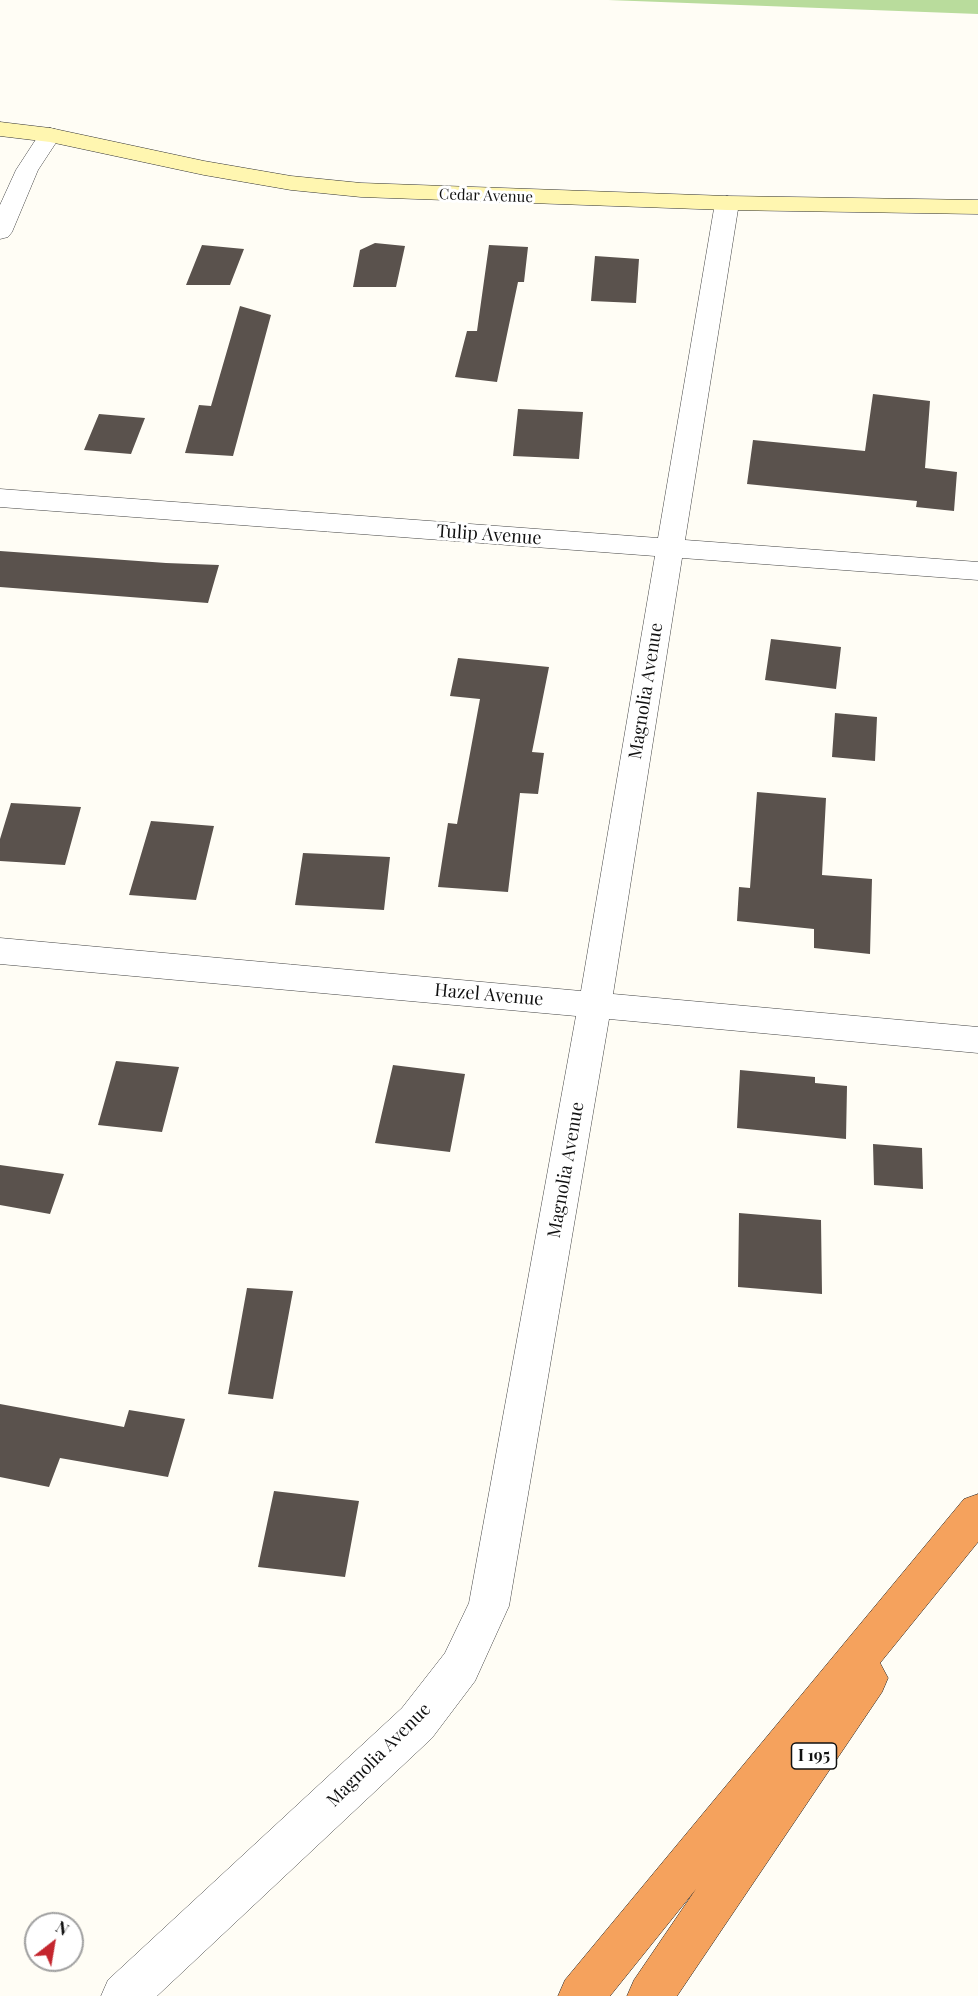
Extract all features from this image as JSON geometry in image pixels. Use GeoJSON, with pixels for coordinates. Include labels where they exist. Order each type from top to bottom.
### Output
{"type":"FeatureCollection","features":[{"type":"Feature","properties":{"kind":"highway"},"geometry":{"type":"LineString","coordinates":[[581,1996],[978,1514]]}},
{"type":"Feature","properties":{"kind":"highway","name":"I 195"},"geometry":{"type":"LineString","coordinates":[[650,1996],[978,1514]]}},
{"type":"Feature","properties":{"kind":"street","name":"Cedar Avenue"},"geometry":{"type":"LineString","coordinates":[[0,129],[50,135],[204,168],[291,183],[361,190],[727,203],[978,207]]}},
{"type":"Feature","properties":{"kind":"street"},"geometry":{"type":"LineString","coordinates":[[0,232],[27,170],[50,135]]}},
{"type":"Feature","properties":{"kind":"street","name":"Magnolia Avenue"},"geometry":{"type":"LineString","coordinates":[[124,1996],[417,1723],[460,1667],[489,1606],[595,1004],[727,203]]}},
{"type":"Feature","properties":{"kind":"street","name":"Tulip Avenue"},"geometry":{"type":"LineString","coordinates":[[0,498],[978,571]]}},
{"type":"Feature","properties":{"kind":"street","name":"Hazel Avenue"},"geometry":{"type":"LineString","coordinates":[[0,951],[978,1040]]}},
{"type":"Feature","properties":{"kind":"green space"},"geometry":{"type":"Polygon","coordinates":[[[608,0],[978,0],[978,14],[608,0]]]}},
{"type":"Feature","properties":{"kind":"building"},"geometry":{"type":"Polygon","coordinates":[[[375,243],[405,246],[396,287],[353,287],[360,250],[375,243]]]}},
{"type":"Feature","properties":{"kind":"building"},"geometry":{"type":"Polygon","coordinates":[[[202,245],[244,249],[230,285],[186,285],[202,245]]]}},
{"type":"Feature","properties":{"kind":"building"},"geometry":{"type":"Polygon","coordinates":[[[489,245],[528,247],[524,282],[518,282],[497,382],[455,377],[467,331],[477,331],[489,245]]]}},
{"type":"Feature","properties":{"kind":"building"},"geometry":{"type":"Polygon","coordinates":[[[595,256],[639,259],[636,303],[591,301],[595,256]]]}},
{"type":"Feature","properties":{"kind":"building"},"geometry":{"type":"Polygon","coordinates":[[[240,306],[271,315],[233,456],[185,453],[199,405],[211,406],[240,306]]]}},
{"type":"Feature","properties":{"kind":"building"},"geometry":{"type":"Polygon","coordinates":[[[873,394],[930,401],[925,468],[957,472],[954,511],[916,507],[917,501],[747,484],[753,440],[865,451],[873,394]]]}},
{"type":"Feature","properties":{"kind":"building"},"geometry":{"type":"Polygon","coordinates":[[[518,409],[583,412],[579,459],[513,456],[518,409]]]}},
{"type":"Feature","properties":{"kind":"building"},"geometry":{"type":"Polygon","coordinates":[[[99,414],[145,418],[131,454],[84,450],[99,414]]]}},
{"type":"Feature","properties":{"kind":"building"},"geometry":{"type":"Polygon","coordinates":[[[0,551],[219,565],[208,603],[0,587],[0,551]]]}},
{"type":"Feature","properties":{"kind":"building"},"geometry":{"type":"Polygon","coordinates":[[[771,639],[841,647],[836,689],[765,680],[771,639]]]}},
{"type":"Feature","properties":{"kind":"building"},"geometry":{"type":"Polygon","coordinates":[[[458,658],[549,667],[532,752],[544,753],[538,794],[520,793],[508,892],[438,887],[448,823],[457,824],[480,699],[450,696],[458,658]]]}},
{"type":"Feature","properties":{"kind":"building"},"geometry":{"type":"Polygon","coordinates":[[[835,713],[877,717],[875,761],[832,757],[835,713]]]}},
{"type":"Feature","properties":{"kind":"building"},"geometry":{"type":"Polygon","coordinates":[[[757,792],[826,798],[822,875],[872,879],[870,954],[814,948],[814,929],[737,921],[739,887],[750,888],[757,792]]]}},
{"type":"Feature","properties":{"kind":"building"},"geometry":{"type":"Polygon","coordinates":[[[11,803],[81,807],[65,865],[0,861],[0,839],[11,803]]]}},
{"type":"Feature","properties":{"kind":"building"},"geometry":{"type":"Polygon","coordinates":[[[151,821],[214,826],[196,900],[129,895],[151,821]]]}},
{"type":"Feature","properties":{"kind":"building"},"geometry":{"type":"Polygon","coordinates":[[[303,853],[390,857],[384,910],[295,905],[303,853]]]}},
{"type":"Feature","properties":{"kind":"building"},"geometry":{"type":"Polygon","coordinates":[[[116,1061],[179,1067],[162,1132],[98,1125],[116,1061]]]}},
{"type":"Feature","properties":{"kind":"building"},"geometry":{"type":"Polygon","coordinates":[[[393,1065],[465,1074],[450,1152],[375,1143],[393,1065]]]}},
{"type":"Feature","properties":{"kind":"building"},"geometry":{"type":"Polygon","coordinates":[[[740,1070],[815,1077],[815,1083],[847,1086],[846,1139],[737,1128],[740,1070]]]}},
{"type":"Feature","properties":{"kind":"building"},"geometry":{"type":"Polygon","coordinates":[[[873,1144],[922,1148],[923,1189],[874,1185],[873,1144]]]}},
{"type":"Feature","properties":{"kind":"building"},"geometry":{"type":"Polygon","coordinates":[[[0,1165],[64,1174],[50,1214],[0,1205],[0,1165]]]}},
{"type":"Feature","properties":{"kind":"building"},"geometry":{"type":"Polygon","coordinates":[[[739,1213],[821,1220],[822,1294],[738,1287],[739,1213]]]}},
{"type":"Feature","properties":{"kind":"building"},"geometry":{"type":"Polygon","coordinates":[[[247,1288],[293,1291],[273,1399],[228,1394],[247,1288]]]}},
{"type":"Feature","properties":{"kind":"building"},"geometry":{"type":"Polygon","coordinates":[[[0,1404],[124,1427],[129,1410],[185,1419],[168,1477],[60,1458],[49,1487],[0,1477],[0,1404]]]}},
{"type":"Feature","properties":{"kind":"building"},"geometry":{"type":"Polygon","coordinates":[[[274,1491],[359,1501],[345,1577],[258,1567],[274,1491]]]}}]}
